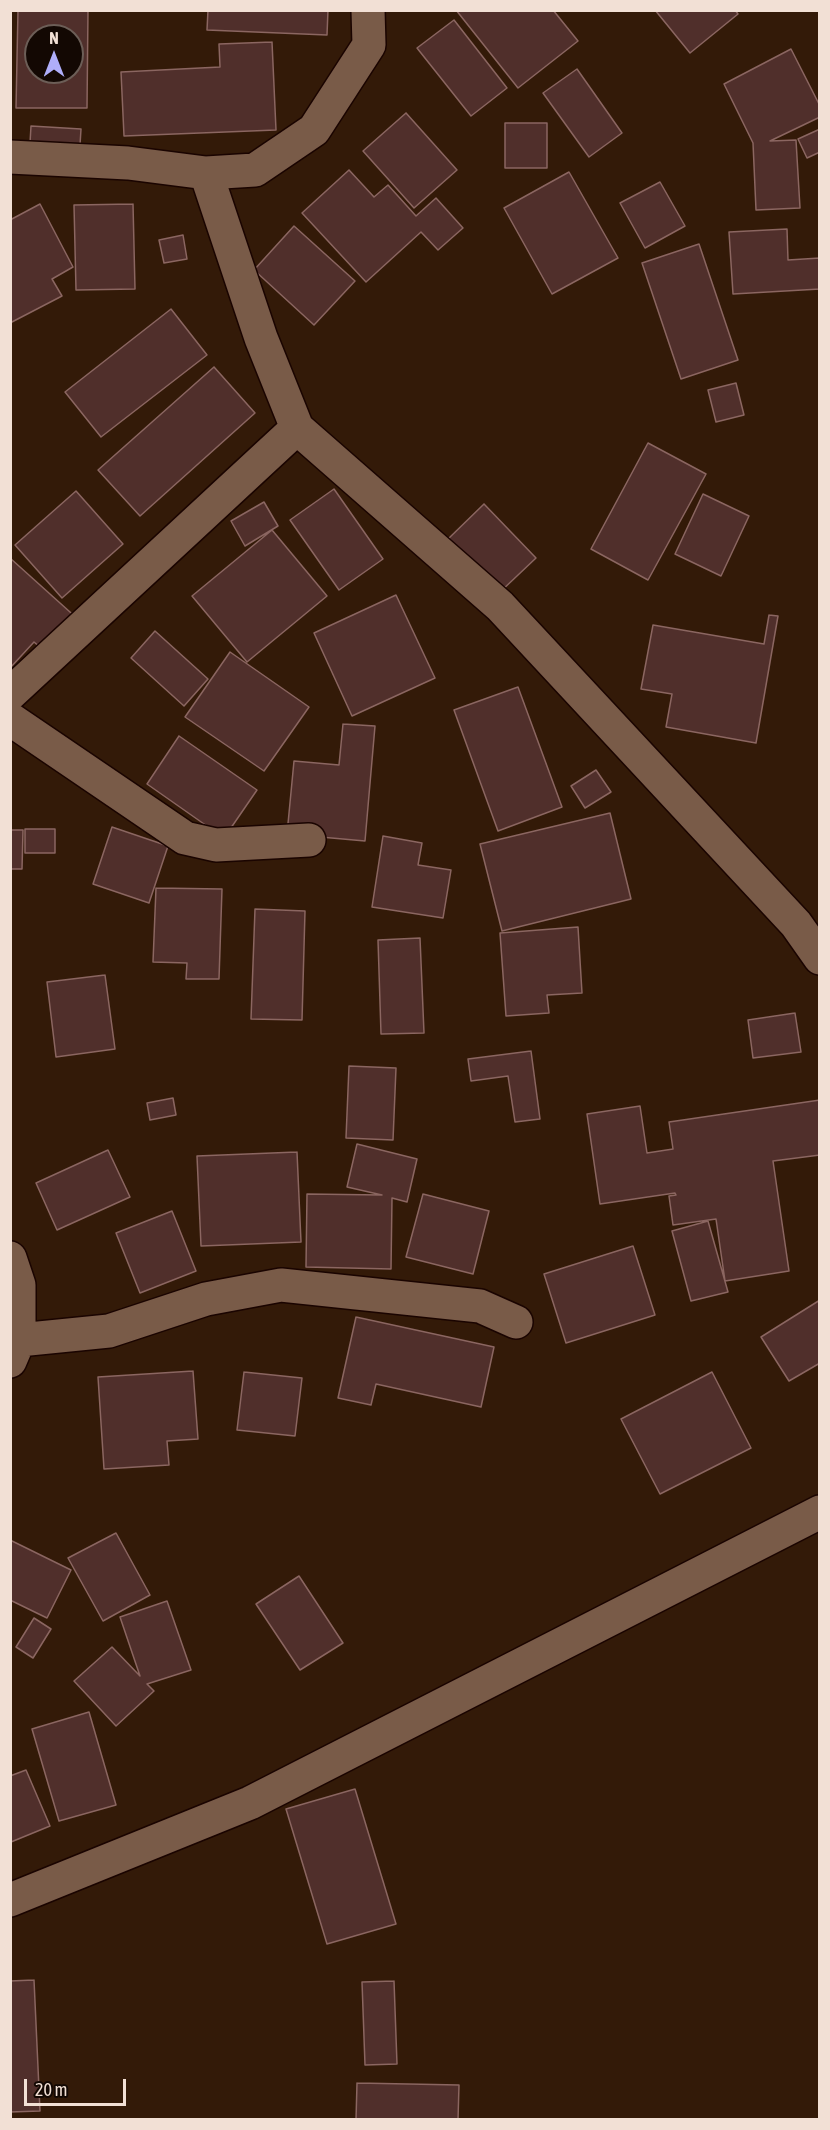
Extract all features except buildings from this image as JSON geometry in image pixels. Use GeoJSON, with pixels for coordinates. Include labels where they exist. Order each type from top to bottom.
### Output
{"type":"FeatureCollection","features":[{"type":"Feature","properties":{"kind":"street"},"geometry":{"type":"LineString","coordinates":[[10,157],[128,163],[206,173],[255,170],[314,130],[369,45],[368,10]]}},
{"type":"Feature","properties":{"kind":"street"},"geometry":{"type":"LineString","coordinates":[[206,173],[261,338],[297,428],[500,606],[796,924],[819,958]]}},
{"type":"Feature","properties":{"kind":"street"},"geometry":{"type":"LineString","coordinates":[[10,694],[297,428]]}},
{"type":"Feature","properties":{"kind":"street"},"geometry":{"type":"LineString","coordinates":[[10,719],[186,838],[216,845],[309,840]]}},
{"type":"Feature","properties":{"kind":"street"},"geometry":{"type":"LineString","coordinates":[[10,1258],[19,1285],[15,1351],[110,1331],[206,1299],[281,1285],[480,1306],[516,1322]]}},
{"type":"Feature","properties":{"kind":"street"},"geometry":{"type":"LineString","coordinates":[[10,1900],[250,1803],[819,1512]]}}]}
